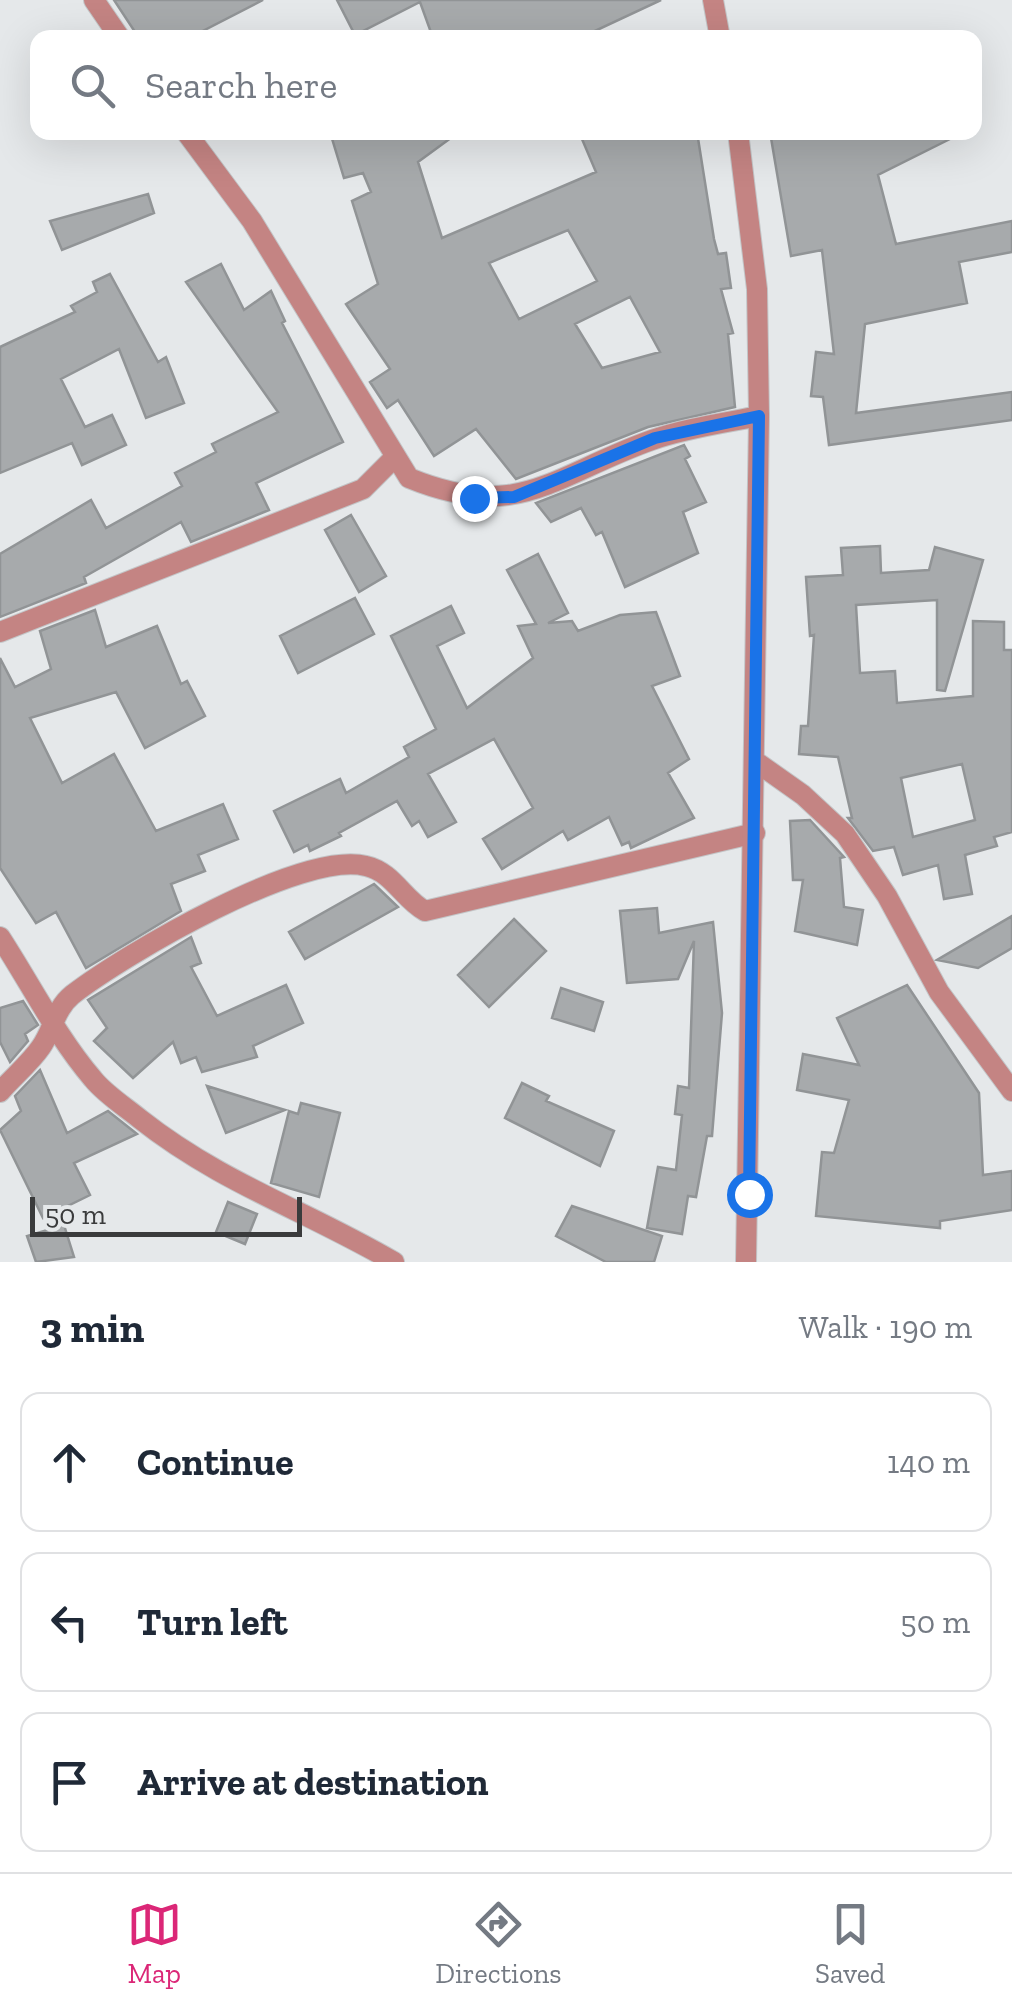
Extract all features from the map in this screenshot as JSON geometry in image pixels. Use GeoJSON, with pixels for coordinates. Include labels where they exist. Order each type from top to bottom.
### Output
{"type":"FeatureCollection","features":[{"type":"Feature","properties":{"kind":"street"},"geometry":{"type":"LineString","coordinates":[[94,0],[115,30]]}},
{"type":"Feature","properties":{"kind":"street"},"geometry":{"type":"LineString","coordinates":[[713,0],[719,30]]}},
{"type":"Feature","properties":{"kind":"street"},"geometry":{"type":"LineString","coordinates":[[192,140],[252,221],[394,458],[410,478],[442,492],[474,498],[514,497],[655,438],[759,416]]}},
{"type":"Feature","properties":{"kind":"street"},"geometry":{"type":"LineString","coordinates":[[739,140],[757,289],[759,416],[746,1262]]}},
{"type":"Feature","properties":{"kind":"street"},"geometry":{"type":"LineString","coordinates":[[0,632],[363,489],[394,458]]}},
{"type":"Feature","properties":{"kind":"street"},"geometry":{"type":"LineString","coordinates":[[754,761],[803,795],[844,834],[887,896],[939,992],[1012,1092]]}},
{"type":"Feature","properties":{"kind":"street"},"geometry":{"type":"LineString","coordinates":[[0,1092],[42,1046],[70,997],[174,932],[300,870],[336,863],[369,866],[397,884],[408,902],[425,911],[755,833]]}},
{"type":"Feature","properties":{"kind":"street"},"geometry":{"type":"LineString","coordinates":[[0,937],[93,1080],[180,1151],[254,1194],[351,1237],[394,1262]]}},
{"type":"Feature","properties":{"kind":"building"},"geometry":{"type":"Polygon","coordinates":[[[114,0],[263,0],[205,30],[134,30],[114,0]]]}},
{"type":"Feature","properties":{"kind":"building"},"geometry":{"type":"Polygon","coordinates":[[[337,0],[661,0],[597,30],[430,30],[420,2],[365,30],[352,30],[337,0]]]}},
{"type":"Feature","properties":{"kind":"building"},"geometry":{"type":"Polygon","coordinates":[[[332,140],[448,140],[418,162],[442,238],[596,172],[582,140],[698,140],[714,239],[718,254],[726,253],[731,288],[721,289],[733,333],[728,334],[735,407],[648,427],[516,479],[476,429],[434,456],[398,400],[387,408],[370,382],[390,369],[346,304],[378,284],[352,201],[371,192],[363,173],[344,178],[332,140]],[[568,230],[489,263],[519,319],[597,281],[568,230]],[[630,297],[575,324],[602,368],[660,352],[630,297]]]}},
{"type":"Feature","properties":{"kind":"building"},"geometry":{"type":"Polygon","coordinates":[[[771,140],[948,140],[878,175],[896,244],[1012,221],[1012,252],[959,262],[967,303],[865,324],[856,413],[1012,392],[1012,420],[829,445],[823,397],[811,396],[816,352],[834,354],[822,250],[791,256],[771,140]]]}},
{"type":"Feature","properties":{"kind":"building"},"geometry":{"type":"Polygon","coordinates":[[[148,194],[154,213],[62,250],[50,221],[148,194]]]}},
{"type":"Feature","properties":{"kind":"building"},"geometry":{"type":"Polygon","coordinates":[[[221,264],[244,310],[271,291],[285,321],[282,323],[343,442],[256,483],[269,510],[191,542],[181,522],[84,577],[86,583],[0,617],[0,554],[91,500],[106,528],[182,486],[175,473],[216,452],[212,444],[278,412],[186,282],[221,264]]]}},
{"type":"Feature","properties":{"kind":"building"},"geometry":{"type":"Polygon","coordinates":[[[110,274],[158,362],[166,357],[184,403],[146,418],[119,349],[61,379],[85,427],[112,415],[126,445],[82,465],[72,443],[0,473],[0,347],[75,312],[71,306],[97,292],[93,282],[110,274]]]}},
{"type":"Feature","properties":{"kind":"building"},"geometry":{"type":"Polygon","coordinates":[[[684,445],[690,456],[685,459],[706,502],[683,512],[698,553],[625,587],[602,532],[596,535],[581,508],[551,522],[536,503],[684,445]]]}},
{"type":"Feature","properties":{"kind":"building"},"geometry":{"type":"Polygon","coordinates":[[[351,515],[386,576],[359,592],[325,530],[351,515]]]}},
{"type":"Feature","properties":{"kind":"building"},"geometry":{"type":"Polygon","coordinates":[[[880,546],[881,573],[929,570],[935,547],[983,560],[945,691],[937,690],[937,600],[856,605],[860,673],[895,671],[897,703],[973,696],[973,621],[1004,622],[1004,650],[1012,650],[1012,832],[994,837],[997,846],[965,855],[972,894],[944,899],[938,865],[903,875],[894,847],[873,851],[848,818],[852,818],[838,757],[799,754],[801,726],[808,726],[814,635],[810,636],[806,577],[843,575],[841,548],[880,546]],[[962,764],[901,778],[913,837],[975,820],[962,764]]]}},
{"type":"Feature","properties":{"kind":"building"},"geometry":{"type":"Polygon","coordinates":[[[538,554],[568,613],[548,623],[572,621],[578,631],[620,615],[656,612],[680,676],[652,686],[689,759],[668,773],[694,818],[631,848],[629,842],[622,845],[609,817],[568,840],[563,831],[502,869],[483,839],[533,808],[494,739],[428,774],[456,822],[428,837],[419,821],[412,826],[397,801],[339,833],[341,836],[310,851],[308,845],[294,852],[274,811],[340,779],[346,793],[409,757],[404,747],[436,729],[391,636],[451,606],[464,633],[437,646],[467,708],[533,658],[518,626],[536,624],[507,570],[538,554]]]}},
{"type":"Feature","properties":{"kind":"building"},"geometry":{"type":"Polygon","coordinates":[[[355,598],[374,634],[298,673],[280,636],[355,598]]]}},
{"type":"Feature","properties":{"kind":"building"},"geometry":{"type":"Polygon","coordinates":[[[95,610],[106,647],[157,626],[181,684],[187,681],[205,716],[145,748],[116,692],[30,718],[62,783],[114,754],[156,831],[223,804],[238,839],[198,855],[205,871],[171,884],[181,911],[86,968],[56,912],[36,923],[0,868],[0,658],[15,687],[51,669],[40,631],[95,610]]]}},
{"type":"Feature","properties":{"kind":"building"},"geometry":{"type":"Polygon","coordinates":[[[810,820],[844,857],[840,858],[844,907],[863,910],[857,945],[795,931],[803,880],[793,880],[790,821],[810,820]]]}},
{"type":"Feature","properties":{"kind":"building"},"geometry":{"type":"Polygon","coordinates":[[[374,884],[398,907],[305,959],[289,932],[374,884]]]}},
{"type":"Feature","properties":{"kind":"building"},"geometry":{"type":"Polygon","coordinates":[[[657,908],[659,933],[713,922],[722,1013],[712,1136],[707,1136],[696,1197],[688,1196],[682,1234],[647,1228],[658,1167],[676,1170],[682,1115],[675,1114],[678,1086],[689,1088],[694,941],[678,979],[627,983],[620,911],[657,908]]]}},
{"type":"Feature","properties":{"kind":"building"},"geometry":{"type":"Polygon","coordinates":[[[1012,916],[1012,948],[978,968],[937,960],[1012,916]]]}},
{"type":"Feature","properties":{"kind":"building"},"geometry":{"type":"Polygon","coordinates":[[[514,919],[546,951],[489,1007],[458,975],[514,919]]]}},
{"type":"Feature","properties":{"kind":"building"},"geometry":{"type":"Polygon","coordinates":[[[191,937],[201,963],[191,967],[217,1016],[286,985],[303,1023],[253,1046],[257,1057],[202,1072],[196,1057],[181,1063],[173,1042],[133,1078],[94,1041],[107,1028],[88,1000],[191,937]]]}},
{"type":"Feature","properties":{"kind":"building"},"geometry":{"type":"Polygon","coordinates":[[[907,985],[979,1093],[983,1175],[1012,1171],[1012,1210],[940,1221],[940,1228],[816,1216],[822,1152],[834,1153],[849,1100],[797,1090],[803,1054],[859,1065],[837,1018],[907,985]]]}},
{"type":"Feature","properties":{"kind":"building"},"geometry":{"type":"Polygon","coordinates":[[[561,988],[603,1002],[594,1031],[552,1018],[561,988]]]}},
{"type":"Feature","properties":{"kind":"building"},"geometry":{"type":"Polygon","coordinates":[[[23,1001],[38,1025],[25,1034],[28,1041],[10,1062],[0,1042],[0,1008],[23,1001]]]}},
{"type":"Feature","properties":{"kind":"building"},"geometry":{"type":"Polygon","coordinates":[[[40,1070],[67,1133],[108,1111],[137,1134],[74,1163],[90,1195],[43,1218],[0,1130],[21,1111],[15,1096],[40,1070]]]}},
{"type":"Feature","properties":{"kind":"building"},"geometry":{"type":"Polygon","coordinates":[[[522,1083],[549,1096],[546,1101],[614,1131],[600,1166],[505,1118],[522,1083]]]}},
{"type":"Feature","properties":{"kind":"building"},"geometry":{"type":"Polygon","coordinates":[[[207,1086],[285,1110],[226,1133],[207,1086]]]}},
{"type":"Feature","properties":{"kind":"building"},"geometry":{"type":"Polygon","coordinates":[[[301,1103],[340,1113],[319,1197],[271,1183],[289,1111],[298,1114],[301,1103]]]}},
{"type":"Feature","properties":{"kind":"building"},"geometry":{"type":"Polygon","coordinates":[[[228,1202],[257,1214],[245,1244],[216,1232],[228,1202]]]}},
{"type":"Feature","properties":{"kind":"building"},"geometry":{"type":"Polygon","coordinates":[[[572,1206],[662,1236],[654,1262],[606,1262],[556,1236],[572,1206]]]}},
{"type":"Feature","properties":{"kind":"building"},"geometry":{"type":"Polygon","coordinates":[[[64,1225],[74,1257],[36,1262],[27,1236],[64,1225]]]}},
{"type":"Feature","properties":{"kind":"route"},"geometry":{"type":"LineString","coordinates":[[474,498],[514,497],[655,438],[759,416],[749,1194]]}}]}
